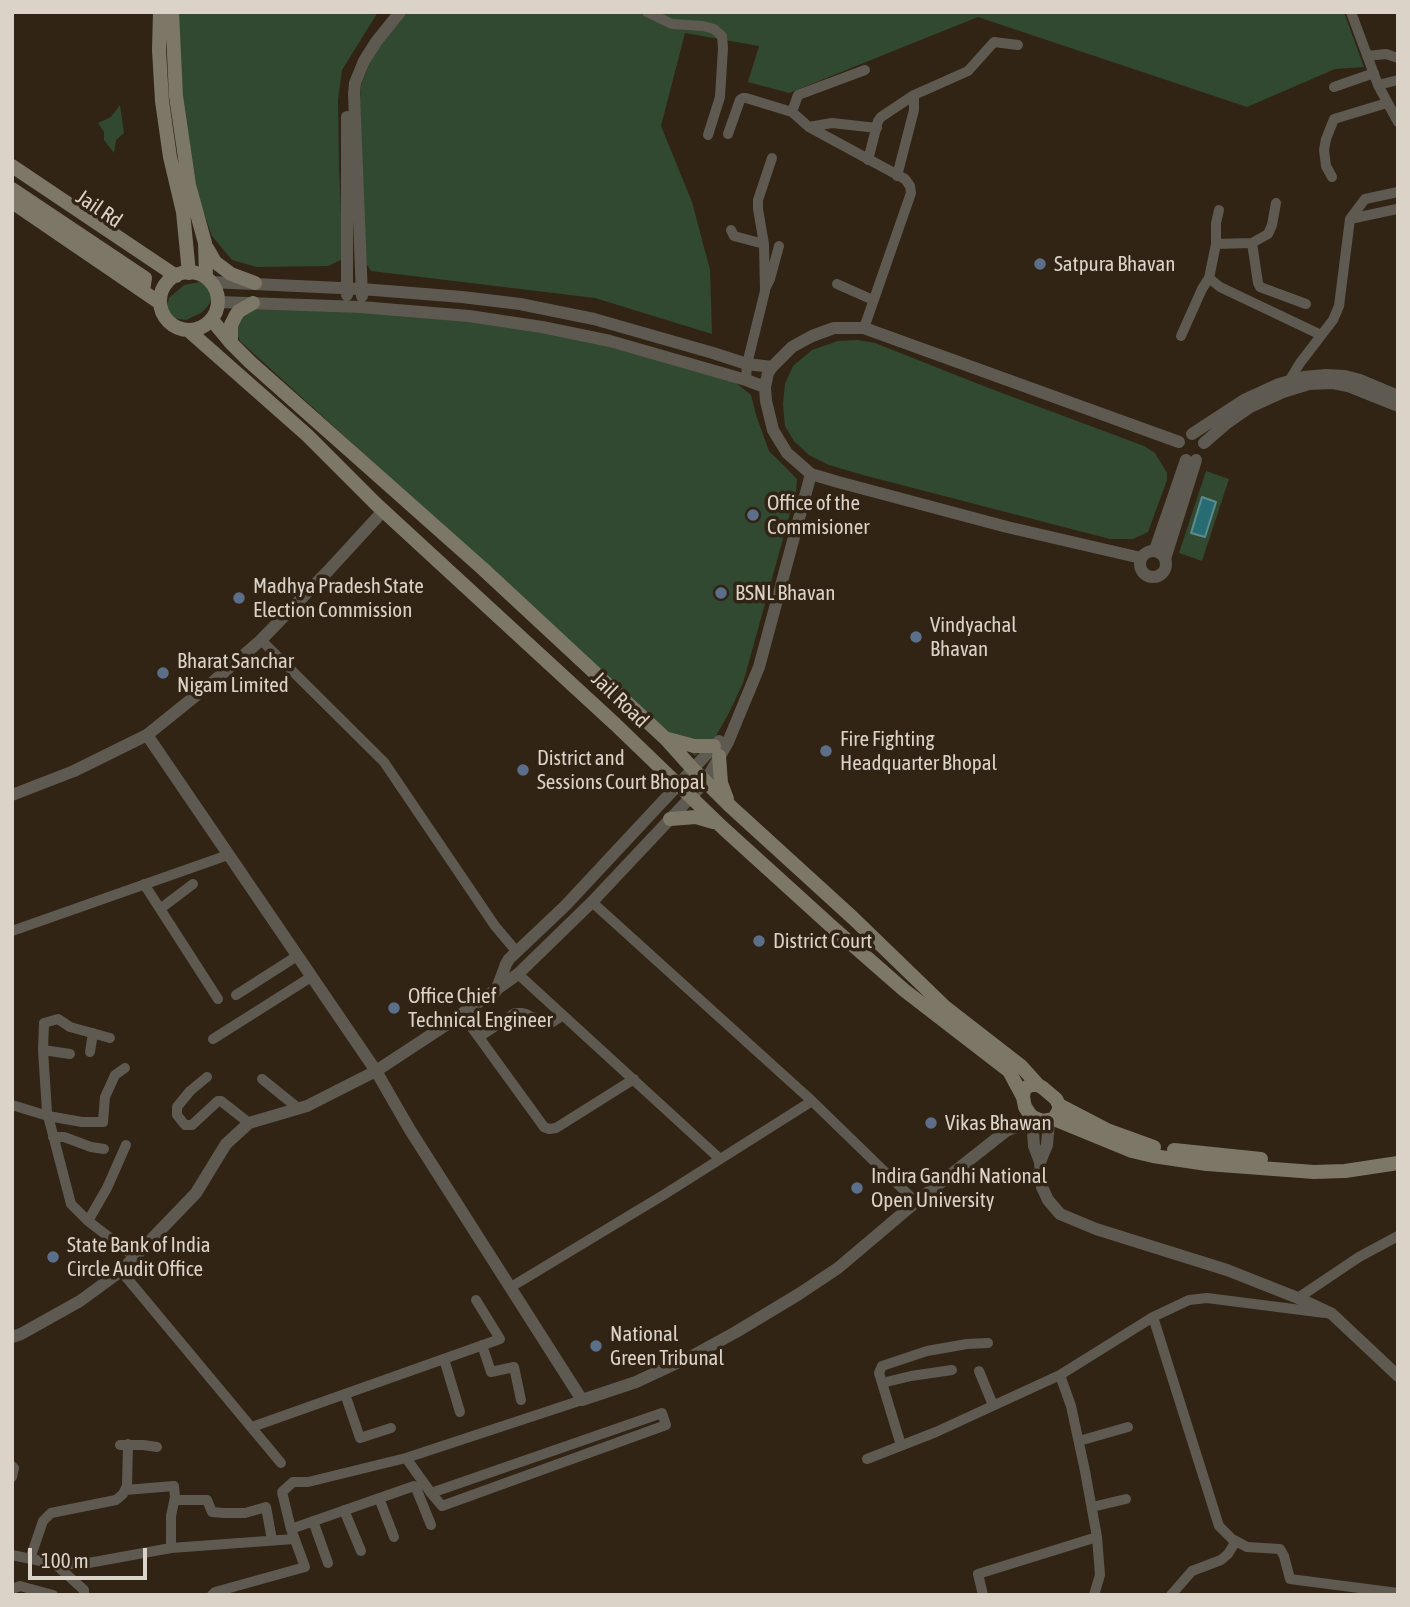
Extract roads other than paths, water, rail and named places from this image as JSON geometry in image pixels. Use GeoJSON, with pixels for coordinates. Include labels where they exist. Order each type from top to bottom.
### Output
{"type":"FeatureCollection","features":[{"type":"Feature","properties":{"kind":"main road"},"geometry":{"type":"LineString","coordinates":[[12,202],[162,276],[200,274],[218,293],[219,302],[212,320],[204,327],[188,330],[170,323],[162,312],[160,303],[162,276],[183,212],[171,165],[162,101],[160,12]]}},
{"type":"Feature","properties":{"kind":"main road"},"geometry":{"type":"LineString","coordinates":[[172,12],[176,96],[189,186],[205,243],[208,280]]}},
{"type":"Feature","properties":{"kind":"main road"},"geometry":{"type":"LineString","coordinates":[[12,166],[168,281],[160,303]]}},
{"type":"Feature","properties":{"kind":"main road","name":"Jail Rd"},"geometry":{"type":"LineString","coordinates":[[12,176],[162,276]]}},
{"type":"Feature","properties":{"kind":"main road","name":"Jail Rd"},"geometry":{"type":"LineString","coordinates":[[12,189],[162,276]]}},
{"type":"Feature","properties":{"kind":"main road"},"geometry":{"type":"LineString","coordinates":[[205,243],[215,262],[231,274],[255,283]]}},
{"type":"Feature","properties":{"kind":"main road"},"geometry":{"type":"LineString","coordinates":[[231,343],[231,325],[236,315],[253,303]]}},
{"type":"Feature","properties":{"kind":"main road","name":"Jail Road"},"geometry":{"type":"LineString","coordinates":[[188,330],[307,435],[718,824],[877,967],[1009,1071],[1039,1113],[1053,1095],[945,1007],[705,782],[666,739],[482,568],[231,343],[212,320]]}},
{"type":"Feature","properties":{"kind":"main road"},"geometry":{"type":"LineString","coordinates":[[666,739],[717,751],[721,783],[729,805]]}},
{"type":"Feature","properties":{"kind":"main road"},"geometry":{"type":"LineString","coordinates":[[670,819],[696,817],[718,824]]}},
{"type":"Feature","properties":{"kind":"main road"},"geometry":{"type":"LineString","coordinates":[[1038,1085],[1024,1090],[1039,1113],[1153,1156],[1207,1164],[1314,1172],[1345,1171],[1398,1163]]}},
{"type":"Feature","properties":{"kind":"main road"},"geometry":{"type":"LineString","coordinates":[[1039,1113],[1101,1128],[1143,1144],[1177,1150],[1310,1164],[1398,1154]]}},
{"type":"Feature","properties":{"kind":"street"},"geometry":{"type":"LineString","coordinates":[[346,306],[347,96],[353,70],[366,44],[391,12]]}},
{"type":"Feature","properties":{"kind":"street"},"geometry":{"type":"LineString","coordinates":[[361,307],[355,83],[376,42],[400,12]]}},
{"type":"Feature","properties":{"kind":"street"},"geometry":{"type":"LineString","coordinates":[[647,12],[671,24],[714,29],[722,36],[720,97],[708,135]]}},
{"type":"Feature","properties":{"kind":"street"},"geometry":{"type":"LineString","coordinates":[[1351,12],[1378,85],[1398,122]]}},
{"type":"Feature","properties":{"kind":"street"},"geometry":{"type":"LineString","coordinates":[[868,160],[881,117],[914,95],[968,71],[994,42],[1018,46]]}},
{"type":"Feature","properties":{"kind":"street"},"geometry":{"type":"LineString","coordinates":[[1367,56],[1386,54],[1398,58]]}},
{"type":"Feature","properties":{"kind":"street"},"geometry":{"type":"LineString","coordinates":[[792,111],[798,95],[865,70]]}},
{"type":"Feature","properties":{"kind":"street"},"geometry":{"type":"LineString","coordinates":[[1334,87],[1374,73]]}},
{"type":"Feature","properties":{"kind":"street"},"geometry":{"type":"LineString","coordinates":[[1378,85],[1398,80]]}},
{"type":"Feature","properties":{"kind":"street"},"geometry":{"type":"LineString","coordinates":[[897,176],[914,110],[914,95]]}},
{"type":"Feature","properties":{"kind":"street"},"geometry":{"type":"LineString","coordinates":[[728,134],[743,98],[792,111],[809,127],[905,180],[910,186],[911,193],[864,328]]}},
{"type":"Feature","properties":{"kind":"street"},"geometry":{"type":"LineString","coordinates":[[1332,177],[1326,166],[1324,150],[1334,119],[1387,103]]}},
{"type":"Feature","properties":{"kind":"street"},"geometry":{"type":"LineString","coordinates":[[809,127],[832,123],[877,128]]}},
{"type":"Feature","properties":{"kind":"street"},"geometry":{"type":"LineString","coordinates":[[765,291],[764,244],[758,200],[772,158]]}},
{"type":"Feature","properties":{"kind":"street"},"geometry":{"type":"LineString","coordinates":[[1289,381],[1333,320],[1339,306],[1350,219],[1365,199],[1398,192]]}},
{"type":"Feature","properties":{"kind":"street"},"geometry":{"type":"LineString","coordinates":[[1216,244],[1252,243],[1268,234],[1276,203]]}},
{"type":"Feature","properties":{"kind":"street"},"geometry":{"type":"LineString","coordinates":[[1350,219],[1397,209]]}},
{"type":"Feature","properties":{"kind":"street"},"geometry":{"type":"LineString","coordinates":[[1181,336],[1209,278],[1219,210]]}},
{"type":"Feature","properties":{"kind":"street"},"geometry":{"type":"LineString","coordinates":[[731,230],[734,236],[764,244]]}},
{"type":"Feature","properties":{"kind":"street"},"geometry":{"type":"LineString","coordinates":[[1252,243],[1260,287],[1306,304]]}},
{"type":"Feature","properties":{"kind":"street"},"geometry":{"type":"LineString","coordinates":[[746,380],[747,364],[779,246]]}},
{"type":"Feature","properties":{"kind":"street"},"geometry":{"type":"LineString","coordinates":[[1209,278],[1220,287],[1321,335]]}},
{"type":"Feature","properties":{"kind":"street"},"geometry":{"type":"LineString","coordinates":[[208,280],[362,289],[520,304],[594,319],[747,364],[772,367]]}},
{"type":"Feature","properties":{"kind":"street"},"geometry":{"type":"LineString","coordinates":[[838,284],[873,300]]}},
{"type":"Feature","properties":{"kind":"street"},"geometry":{"type":"LineString","coordinates":[[219,302],[361,307],[469,316],[542,327],[610,341],[765,387]]}},
{"type":"Feature","properties":{"kind":"street"},"geometry":{"type":"LineString","coordinates":[[1140,558],[1007,527],[811,474],[788,453],[774,430],[766,401],[768,373],[792,347],[812,336],[834,328],[864,328],[1179,442]]}},
{"type":"Feature","properties":{"kind":"street"},"geometry":{"type":"LineString","coordinates":[[1191,460],[1179,452],[1182,438],[1244,400],[1289,381],[1315,376],[1345,376],[1398,396]]}},
{"type":"Feature","properties":{"kind":"street"},"geometry":{"type":"LineString","coordinates":[[1204,443],[1250,407],[1309,384],[1333,383],[1348,386],[1398,406]]}},
{"type":"Feature","properties":{"kind":"street"},"geometry":{"type":"LineString","coordinates":[[1160,555],[1146,552],[1140,558],[1140,567],[1145,575],[1158,576],[1165,569],[1160,555],[1191,460],[1204,454],[1204,443],[1192,434]]}},
{"type":"Feature","properties":{"kind":"street"},"geometry":{"type":"LineString","coordinates":[[12,1337],[80,1301],[121,1271],[195,1193],[226,1144],[248,1124],[307,1106],[376,1071],[518,974],[592,902],[705,782],[717,751],[736,722],[759,667],[811,474]]}},
{"type":"Feature","properties":{"kind":"street"},"geometry":{"type":"LineString","coordinates":[[12,795],[74,771],[147,735],[261,640],[384,510]]}},
{"type":"Feature","properties":{"kind":"street"},"geometry":{"type":"LineString","coordinates":[[261,640],[384,762],[495,926],[517,952]]}},
{"type":"Feature","properties":{"kind":"street"},"geometry":{"type":"LineString","coordinates":[[147,735],[376,1071],[410,1130],[582,1400]]}},
{"type":"Feature","properties":{"kind":"street"},"geometry":{"type":"LineString","coordinates":[[496,990],[506,964],[517,952],[565,906],[692,768],[717,751]]}},
{"type":"Feature","properties":{"kind":"street"},"geometry":{"type":"LineString","coordinates":[[12,931],[228,855]]}},
{"type":"Feature","properties":{"kind":"street"},"geometry":{"type":"LineString","coordinates":[[144,884],[218,999]]}},
{"type":"Feature","properties":{"kind":"street"},"geometry":{"type":"LineString","coordinates":[[160,909],[193,884]]}},
{"type":"Feature","properties":{"kind":"street"},"geometry":{"type":"LineString","coordinates":[[592,902],[812,1101],[916,1202]]}},
{"type":"Feature","properties":{"kind":"street"},"geometry":{"type":"LineString","coordinates":[[236,995],[297,956]]}},
{"type":"Feature","properties":{"kind":"street"},"geometry":{"type":"LineString","coordinates":[[518,974],[720,1160]]}},
{"type":"Feature","properties":{"kind":"street"},"geometry":{"type":"LineString","coordinates":[[213,1039],[311,977]]}},
{"type":"Feature","properties":{"kind":"street"},"geometry":{"type":"LineString","coordinates":[[479,1037],[515,1013],[526,1014],[548,1025],[564,1015]]}},
{"type":"Feature","properties":{"kind":"street"},"geometry":{"type":"LineString","coordinates":[[462,1014],[544,1127],[549,1129],[556,1128],[634,1079]]}},
{"type":"Feature","properties":{"kind":"street"},"geometry":{"type":"LineString","coordinates":[[110,1038],[70,1027],[58,1019],[44,1023],[43,1051],[48,1116],[71,1204],[88,1221],[135,1257]]}},
{"type":"Feature","properties":{"kind":"street"},"geometry":{"type":"LineString","coordinates":[[90,1052],[93,1033]]}},
{"type":"Feature","properties":{"kind":"street"},"geometry":{"type":"LineString","coordinates":[[43,1051],[70,1054]]}},
{"type":"Feature","properties":{"kind":"street"},"geometry":{"type":"LineString","coordinates":[[12,1105],[48,1116],[82,1122],[103,1122],[104,1100],[115,1075],[125,1068]]}},
{"type":"Feature","properties":{"kind":"street"},"geometry":{"type":"LineString","coordinates":[[207,1077],[185,1096],[177,1107],[177,1115],[186,1125],[192,1125],[221,1101],[248,1124]]}},
{"type":"Feature","properties":{"kind":"street"},"geometry":{"type":"LineString","coordinates":[[262,1079],[298,1108]]}},
{"type":"Feature","properties":{"kind":"street"},"geometry":{"type":"LineString","coordinates":[[511,1287],[812,1101]]}},
{"type":"Feature","properties":{"kind":"street"},"geometry":{"type":"LineString","coordinates":[[1006,1131],[1039,1113]]}},
{"type":"Feature","properties":{"kind":"street"},"geometry":{"type":"LineString","coordinates":[[212,1595],[305,1567],[282,1492],[293,1482],[308,1482],[406,1458],[636,1382],[694,1355],[838,1268],[1006,1131],[1039,1113]]}},
{"type":"Feature","properties":{"kind":"street"},"geometry":{"type":"LineString","coordinates":[[1039,1113],[1047,1145],[1040,1162],[1042,1187],[1048,1200],[1060,1214],[1096,1229],[1227,1270],[1332,1314],[1398,1376]]}},
{"type":"Feature","properties":{"kind":"street"},"geometry":{"type":"LineString","coordinates":[[53,1137],[70,1138],[104,1149]]}},
{"type":"Feature","properties":{"kind":"street"},"geometry":{"type":"LineString","coordinates":[[88,1221],[107,1188],[126,1145]]}},
{"type":"Feature","properties":{"kind":"street"},"geometry":{"type":"LineString","coordinates":[[1298,1298],[1398,1236]]}},
{"type":"Feature","properties":{"kind":"street"},"geometry":{"type":"LineString","coordinates":[[121,1271],[281,1463]]}},
{"type":"Feature","properties":{"kind":"street"},"geometry":{"type":"LineString","coordinates":[[867,1459],[936,1432],[1060,1375],[1153,1317],[1189,1300],[1207,1298],[1332,1314]]}},
{"type":"Feature","properties":{"kind":"street"},"geometry":{"type":"LineString","coordinates":[[252,1427],[500,1339],[476,1300]]}},
{"type":"Feature","properties":{"kind":"street"},"geometry":{"type":"LineString","coordinates":[[1153,1317],[1219,1526],[1247,1547],[1280,1549],[1290,1579],[1398,1592]]}},
{"type":"Feature","properties":{"kind":"street"},"geometry":{"type":"LineString","coordinates":[[901,1445],[879,1368],[884,1364],[952,1346],[988,1343]]}},
{"type":"Feature","properties":{"kind":"street"},"geometry":{"type":"LineString","coordinates":[[482,1345],[491,1372],[514,1367],[521,1399]]}},
{"type":"Feature","properties":{"kind":"street"},"geometry":{"type":"LineString","coordinates":[[444,1359],[460,1412]]}},
{"type":"Feature","properties":{"kind":"street"},"geometry":{"type":"LineString","coordinates":[[882,1383],[951,1370]]}},
{"type":"Feature","properties":{"kind":"street"},"geometry":{"type":"LineString","coordinates":[[979,1371],[993,1405]]}},
{"type":"Feature","properties":{"kind":"street"},"geometry":{"type":"LineString","coordinates":[[1060,1375],[1079,1441],[1097,1537],[1100,1575],[1094,1595]]}},
{"type":"Feature","properties":{"kind":"street"},"geometry":{"type":"LineString","coordinates":[[345,1394],[360,1438],[391,1428]]}},
{"type":"Feature","properties":{"kind":"street"},"geometry":{"type":"LineString","coordinates":[[406,1458],[431,1493],[442,1506],[666,1425],[662,1413],[431,1493]]}},
{"type":"Feature","properties":{"kind":"street"},"geometry":{"type":"LineString","coordinates":[[1079,1441],[1128,1427]]}},
{"type":"Feature","properties":{"kind":"street"},"geometry":{"type":"LineString","coordinates":[[30,1559],[43,1521],[51,1513],[116,1500],[125,1490],[128,1476],[124,1444],[157,1447]]}},
{"type":"Feature","properties":{"kind":"street"},"geometry":{"type":"LineString","coordinates":[[12,1466],[12,1477]]}},
{"type":"Feature","properties":{"kind":"street"},"geometry":{"type":"LineString","coordinates":[[12,1555],[55,1564],[83,1564],[171,1548],[272,1540],[293,1534],[313,1521],[414,1486],[431,1525]]}},
{"type":"Feature","properties":{"kind":"street"},"geometry":{"type":"LineString","coordinates":[[125,1490],[174,1488],[171,1548]]}},
{"type":"Feature","properties":{"kind":"street"},"geometry":{"type":"LineString","coordinates":[[379,1498],[394,1537]]}},
{"type":"Feature","properties":{"kind":"street"},"geometry":{"type":"LineString","coordinates":[[1092,1507],[1126,1499]]}},
{"type":"Feature","properties":{"kind":"street"},"geometry":{"type":"LineString","coordinates":[[175,1500],[207,1500],[212,1511],[224,1513],[245,1513],[266,1507],[272,1540]]}},
{"type":"Feature","properties":{"kind":"street"},"geometry":{"type":"LineString","coordinates":[[344,1510],[361,1551]]}},
{"type":"Feature","properties":{"kind":"street"},"geometry":{"type":"LineString","coordinates":[[313,1521],[328,1563]]}},
{"type":"Feature","properties":{"kind":"street"},"geometry":{"type":"LineString","coordinates":[[983,1595],[978,1574],[1097,1537]]}},
{"type":"Feature","properties":{"kind":"street"},"geometry":{"type":"LineString","coordinates":[[1171,1595],[1192,1572],[1221,1560],[1236,1541]]}},
{"type":"Feature","properties":{"kind":"street"},"geometry":{"type":"LineString","coordinates":[[55,1564],[83,1590],[84,1595]]}},
{"type":"Feature","properties":{"kind":"street"},"geometry":{"type":"LineString","coordinates":[[12,1589],[20,1586],[53,1595]]}},
{"type":"Feature","properties":{"kind":"water"},"geometry":{"type":"Polygon","coordinates":[[[1202,497],[1216,502],[1205,537],[1191,533],[1202,497]]]}},
{"type":"Feature","properties":{"kind":"place","name":"Satpura Bhavan"},"geometry":{"type":"Point","coordinates":[1040,264]}},
{"type":"Feature","properties":{"kind":"place","name":"Office of the Commisioner"},"geometry":{"type":"Point","coordinates":[753,515]}},
{"type":"Feature","properties":{"kind":"place","name":"BSNL Bhavan"},"geometry":{"type":"Point","coordinates":[721,593]}},
{"type":"Feature","properties":{"kind":"place","name":"Madhya Pradesh State Election Commission"},"geometry":{"type":"Point","coordinates":[239,598]}},
{"type":"Feature","properties":{"kind":"place","name":"Vindyachal Bhavan"},"geometry":{"type":"Point","coordinates":[916,637]}},
{"type":"Feature","properties":{"kind":"place","name":"Bharat Sanchar Nigam Limited"},"geometry":{"type":"Point","coordinates":[163,673]}},
{"type":"Feature","properties":{"kind":"place","name":"Fire Fighting Headquarter Bhopal"},"geometry":{"type":"Point","coordinates":[826,751]}},
{"type":"Feature","properties":{"kind":"place","name":"District and Sessions Court Bhopal"},"geometry":{"type":"Point","coordinates":[523,770]}},
{"type":"Feature","properties":{"kind":"place","name":"District Court"},"geometry":{"type":"Point","coordinates":[759,941]}},
{"type":"Feature","properties":{"kind":"place","name":"Office Chief Technical Engineer"},"geometry":{"type":"Point","coordinates":[394,1008]}},
{"type":"Feature","properties":{"kind":"place","name":"Vikas Bhawan"},"geometry":{"type":"Point","coordinates":[931,1123]}},
{"type":"Feature","properties":{"kind":"place","name":"Indira Gandhi National Open University"},"geometry":{"type":"Point","coordinates":[857,1188]}},
{"type":"Feature","properties":{"kind":"place","name":"State Bank of India Circle Audit Office"},"geometry":{"type":"Point","coordinates":[53,1257]}},
{"type":"Feature","properties":{"kind":"place","name":"National Green Tribunal"},"geometry":{"type":"Point","coordinates":[596,1346]}}]}
